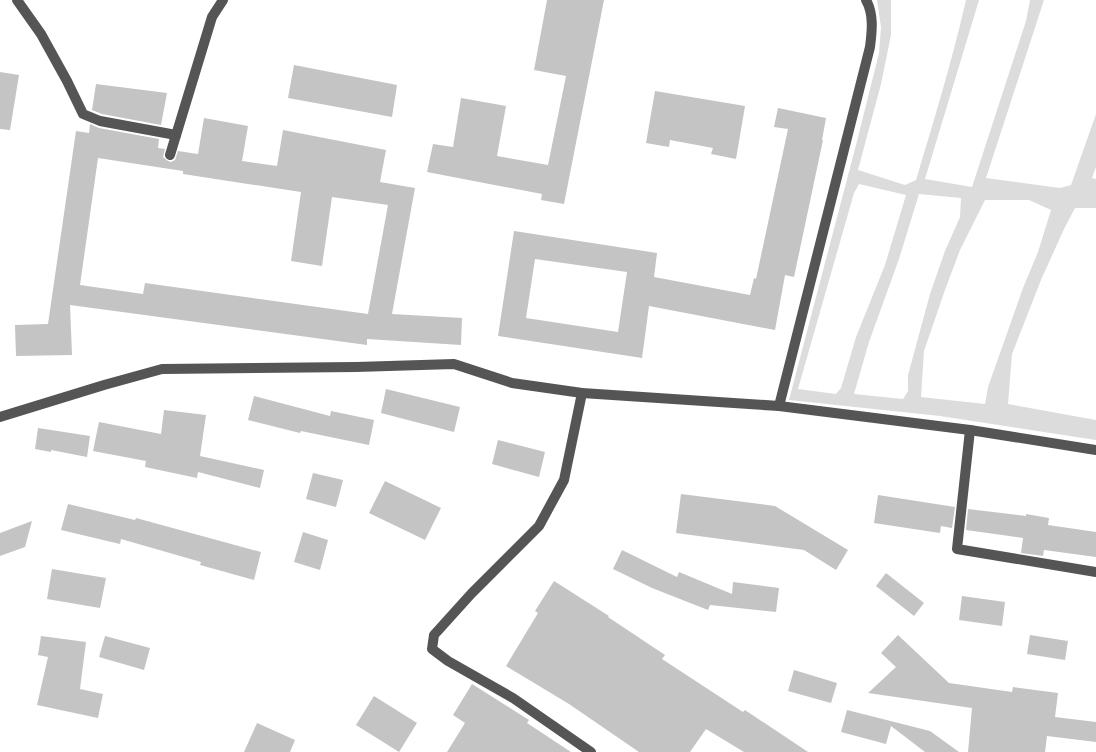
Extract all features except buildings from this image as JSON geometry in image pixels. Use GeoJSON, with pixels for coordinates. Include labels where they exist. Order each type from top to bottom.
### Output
{"type":"FeatureCollection","features":[{"type":"Feature","properties":{"kind":"street"},"geometry":{"type":"LineString","coordinates":[[17,0],[41,34],[83,114],[100,121],[176,135]]}},
{"type":"Feature","properties":{"kind":"street"},"geometry":{"type":"LineString","coordinates":[[170,155],[212,17],[223,0]]}},
{"type":"Feature","properties":{"kind":"street"},"geometry":{"type":"LineString","coordinates":[[779,406],[870,47],[873,24],[866,0]]}},
{"type":"Feature","properties":{"kind":"street"},"geometry":{"type":"LineString","coordinates":[[0,417],[162,369],[454,364],[512,384],[582,393],[779,406],[970,430],[1096,450]]}},
{"type":"Feature","properties":{"kind":"street"},"geometry":{"type":"LineString","coordinates":[[582,393],[564,480],[539,526],[471,594],[434,635],[432,649],[448,661],[513,698],[591,752]]}},
{"type":"Feature","properties":{"kind":"street"},"geometry":{"type":"LineString","coordinates":[[970,430],[957,549],[1096,572]]}},
{"type":"Feature","properties":{"kind":"shaded area"},"geometry":{"type":"Polygon","coordinates":[[[877,0],[891,0],[891,35],[881,84],[858,170],[905,185],[916,180],[949,68],[966,0],[979,0],[925,179],[972,187],[1026,21],[1030,0],[1044,0],[986,178],[1060,188],[1071,185],[1096,114],[1096,167],[1092,178],[1096,179],[1096,208],[1075,208],[1041,280],[1012,354],[1008,404],[1096,420],[1096,440],[940,416],[789,400],[879,53],[881,27],[877,0]],[[859,184],[854,193],[798,389],[836,394],[841,388],[856,337],[885,265],[906,195],[859,184]],[[919,194],[899,259],[869,342],[854,394],[903,399],[908,391],[908,375],[930,294],[945,251],[960,217],[961,198],[919,194]],[[985,200],[960,250],[924,351],[921,397],[985,404],[988,387],[1023,288],[1038,252],[1051,210],[1029,200],[985,200]]]}}]}
